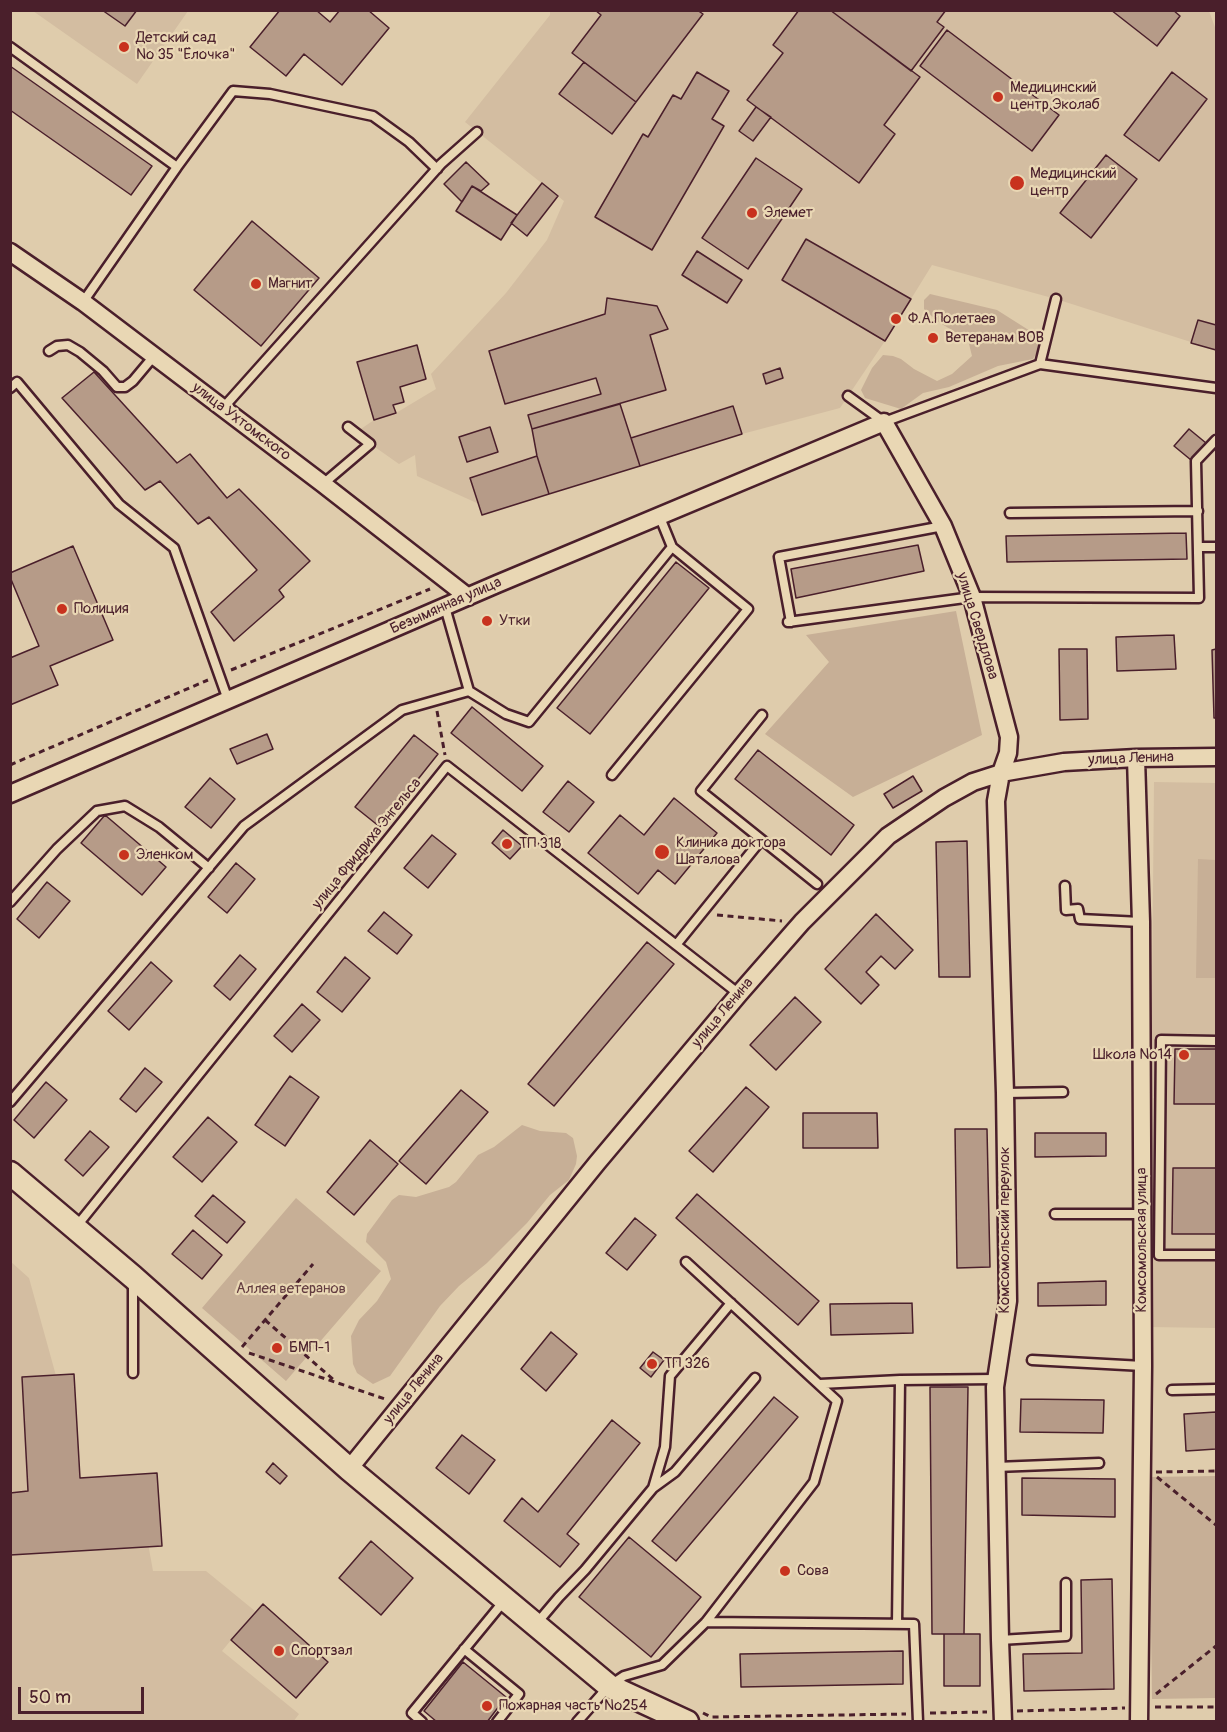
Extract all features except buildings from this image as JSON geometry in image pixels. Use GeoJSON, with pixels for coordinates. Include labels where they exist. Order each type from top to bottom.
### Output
{"type":"FeatureCollection","features":[{"type":"Feature","properties":{"kind":"street","name":"улица Ухтомского"},"geometry":{"type":"LineString","coordinates":[[10,252],[83,302],[468,597]]}},
{"type":"Feature","properties":{"kind":"street","name":"Безымянная улица"},"geometry":{"type":"LineString","coordinates":[[10,794],[659,515],[884,422]]}},
{"type":"Feature","properties":{"kind":"street","name":"улица Свердлова"},"geometry":{"type":"LineString","coordinates":[[884,422],[943,526],[972,597],[1009,737],[1008,753],[1001,773]]}},
{"type":"Feature","properties":{"kind":"street","name":"улица Ленина"},"geometry":{"type":"LineString","coordinates":[[349,1469],[597,1163],[739,994],[802,922],[888,836],[972,782],[1001,773],[1064,762],[1216,757]]}},
{"type":"Feature","properties":{"kind":"street","name":"Комсомольская улица"},"geometry":{"type":"LineString","coordinates":[[1136,758],[1141,922],[1143,1366],[1139,1715]]}},
{"type":"Feature","properties":{"kind":"street","name":"Комсомольский переулок"},"geometry":{"type":"LineString","coordinates":[[1001,773],[996,801],[1005,1094],[1008,1301],[996,1379],[996,1467],[1003,1717]]}},
{"type":"Feature","properties":{"kind":"street"},"geometry":{"type":"LineString","coordinates":[[10,1173],[133,1277],[349,1469],[609,1686],[694,1717]]}},
{"type":"Feature","properties":{"kind":"lane"},"geometry":{"type":"LineString","coordinates":[[10,47],[177,167]]}},
{"type":"Feature","properties":{"kind":"lane"},"geometry":{"type":"LineString","coordinates":[[83,302],[233,91],[270,94],[373,116],[410,142],[437,169]]}},
{"type":"Feature","properties":{"kind":"lane"},"geometry":{"type":"LineString","coordinates":[[223,408],[437,169],[477,132]]}},
{"type":"Feature","properties":{"kind":"lane"},"geometry":{"type":"LineString","coordinates":[[1040,364],[1056,298]]}},
{"type":"Feature","properties":{"kind":"lane"},"geometry":{"type":"LineString","coordinates":[[49,351],[57,346],[68,345],[103,371],[117,387],[125,387],[133,381],[154,356]]}},
{"type":"Feature","properties":{"kind":"lane"},"geometry":{"type":"LineString","coordinates":[[848,396],[884,422],[1040,364],[1216,388]]}},
{"type":"Feature","properties":{"kind":"lane"},"geometry":{"type":"LineString","coordinates":[[10,388],[17,382],[119,504],[174,548],[228,700]]}},
{"type":"Feature","properties":{"kind":"lane"},"geometry":{"type":"LineString","coordinates":[[323,484],[370,444],[348,427]]}},
{"type":"Feature","properties":{"kind":"lane"},"geometry":{"type":"LineString","coordinates":[[943,526],[779,557],[789,622],[972,597],[1199,598],[1196,461],[1216,440]]}},
{"type":"Feature","properties":{"kind":"lane"},"geometry":{"type":"LineString","coordinates":[[1010,513],[1198,511]]}},
{"type":"Feature","properties":{"kind":"lane"},"geometry":{"type":"LineString","coordinates":[[612,775],[748,609],[672,547],[659,515]]}},
{"type":"Feature","properties":{"kind":"lane"},"geometry":{"type":"LineString","coordinates":[[445,607],[469,691],[506,714],[529,722],[672,547]]}},
{"type":"Feature","properties":{"kind":"lane"},"geometry":{"type":"LineString","coordinates":[[1198,547],[1216,547]]}},
{"type":"Feature","properties":{"kind":"lane"},"geometry":{"type":"LineString","coordinates":[[10,1102],[244,826],[402,710],[469,691]]}},
{"type":"Feature","properties":{"kind":"lane"},"geometry":{"type":"LineString","coordinates":[[762,715],[701,791],[817,884]]}},
{"type":"Feature","properties":{"kind":"lane"},"geometry":{"type":"LineString","coordinates":[[447,766],[739,994]]}},
{"type":"Feature","properties":{"kind":"lane","name":"улица Фридриха Энгельса"},"geometry":{"type":"LineString","coordinates":[[75,1227],[447,766]]}},
{"type":"Feature","properties":{"kind":"lane"},"geometry":{"type":"LineString","coordinates":[[10,902],[57,849],[97,811],[125,806],[159,827],[209,868]]}},
{"type":"Feature","properties":{"kind":"lane"},"geometry":{"type":"LineString","coordinates":[[676,945],[761,840]]}},
{"type":"Feature","properties":{"kind":"lane"},"geometry":{"type":"LineString","coordinates":[[1065,886],[1066,910],[1078,909],[1080,919],[1141,922]]}},
{"type":"Feature","properties":{"kind":"lane"},"geometry":{"type":"LineString","coordinates":[[1216,1041],[1161,1040],[1159,1255],[1216,1255]]}},
{"type":"Feature","properties":{"kind":"lane"},"geometry":{"type":"LineString","coordinates":[[1005,1094],[1063,1092]]}},
{"type":"Feature","properties":{"kind":"lane"},"geometry":{"type":"LineString","coordinates":[[1055,1214],[1142,1214]]}},
{"type":"Feature","properties":{"kind":"lane"},"geometry":{"type":"LineString","coordinates":[[577,1722],[609,1686],[624,1676],[662,1665],[706,1622],[814,1482],[837,1401],[686,1262]]}},
{"type":"Feature","properties":{"kind":"lane"},"geometry":{"type":"LineString","coordinates":[[133,1277],[133,1373]]}},
{"type":"Feature","properties":{"kind":"lane"},"geometry":{"type":"LineString","coordinates":[[653,1488],[665,1447],[670,1376],[731,1304]]}},
{"type":"Feature","properties":{"kind":"lane"},"geometry":{"type":"LineString","coordinates":[[1032,1360],[1143,1366]]}},
{"type":"Feature","properties":{"kind":"lane"},"geometry":{"type":"LineString","coordinates":[[535,1625],[585,1570],[653,1488],[675,1472],[755,1378]]}},
{"type":"Feature","properties":{"kind":"lane"},"geometry":{"type":"LineString","coordinates":[[820,1384],[996,1379]]}},
{"type":"Feature","properties":{"kind":"lane"},"geometry":{"type":"LineString","coordinates":[[897,1624],[900,1380]]}},
{"type":"Feature","properties":{"kind":"lane"},"geometry":{"type":"LineString","coordinates":[[1172,1390],[1216,1389]]}},
{"type":"Feature","properties":{"kind":"lane"},"geometry":{"type":"LineString","coordinates":[[996,1467],[1099,1462]]}},
{"type":"Feature","properties":{"kind":"lane"},"geometry":{"type":"LineString","coordinates":[[1000,1640],[1066,1636],[1066,1583]]}},
{"type":"Feature","properties":{"kind":"lane"},"geometry":{"type":"LineString","coordinates":[[422,1722],[412,1713],[505,1600]]}},
{"type":"Feature","properties":{"kind":"lane"},"geometry":{"type":"LineString","coordinates":[[706,1622],[914,1624],[917,1718]]}},
{"type":"Feature","properties":{"kind":"lane"},"geometry":{"type":"LineString","coordinates":[[464,1649],[519,1694],[497,1722]]}},
{"type":"Feature","properties":{"kind":"path"},"geometry":{"type":"LineString","coordinates":[[435,701],[447,766]]}},
{"type":"Feature","properties":{"kind":"path"},"geometry":{"type":"LineString","coordinates":[[702,914],[802,922]]}},
{"type":"Feature","properties":{"kind":"path"},"geometry":{"type":"LineString","coordinates":[[313,1264],[239,1349],[401,1405]]}},
{"type":"Feature","properties":{"kind":"path"},"geometry":{"type":"LineString","coordinates":[[265,1320],[336,1382]]}},
{"type":"Feature","properties":{"kind":"path"},"geometry":{"type":"LineString","coordinates":[[1216,1471],[1152,1473],[1216,1524]]}},
{"type":"Feature","properties":{"kind":"path"},"geometry":{"type":"LineString","coordinates":[[1139,1715],[1216,1646]]}},
{"type":"Feature","properties":{"kind":"path"},"geometry":{"type":"LineString","coordinates":[[694,1717],[917,1718],[1139,1715],[1216,1707]]}},
{"type":"Feature","properties":{"kind":"shaded area","name":"Детский сад № 35 \"Ёлочка\""},"geometry":{"type":"Polygon","coordinates":[[[33,11],[188,11],[137,84],[33,11]]]}},
{"type":"Feature","properties":{"kind":"shaded area"},"geometry":{"type":"Polygon","coordinates":[[[550,11],[1209,11],[1216,30],[1216,350],[1056,299],[932,265],[840,408],[742,434],[482,515],[479,504],[417,476],[415,455],[399,464],[355,433],[374,420],[396,413],[436,389],[431,374],[506,293],[547,240],[564,201],[465,122],[550,15],[550,11]]]}},
{"type":"Feature","properties":{"kind":"shaded area","name":"Школа №14"},"geometry":{"type":"Polygon","coordinates":[[[1154,782],[1216,783],[1216,1328],[1149,1327],[1154,782]]]}},
{"type":"Feature","properties":{"kind":"shaded area"},"geometry":{"type":"Polygon","coordinates":[[[10,1261],[29,1278],[58,1383],[29,1491],[10,1504],[10,1261]]]}},
{"type":"Feature","properties":{"kind":"shaded area"},"geometry":{"type":"Polygon","coordinates":[[[146,1532],[153,1571],[206,1571],[255,1611],[222,1651],[299,1714],[293,1722],[11,1722],[11,1543],[146,1532]]]}},
{"type":"Feature","properties":{"kind":"green space"},"geometry":{"type":"Polygon","coordinates":[[[930,294],[997,310],[1043,336],[1042,344],[1033,359],[998,366],[949,387],[923,393],[901,409],[865,398],[861,390],[872,368],[883,355],[901,359],[937,381],[952,374],[972,356],[968,340],[937,321],[924,309],[924,300],[930,294]]]}},
{"type":"Feature","properties":{"kind":"green space"},"geometry":{"type":"Polygon","coordinates":[[[956,611],[982,735],[853,797],[765,734],[829,662],[806,635],[956,611]]]}},
{"type":"Feature","properties":{"kind":"green space"},"geometry":{"type":"Polygon","coordinates":[[[1198,859],[1216,860],[1216,978],[1196,978],[1198,859]]]}},
{"type":"Feature","properties":{"kind":"green space"},"geometry":{"type":"Polygon","coordinates":[[[522,1125],[540,1131],[566,1133],[573,1138],[577,1156],[569,1180],[550,1195],[527,1223],[440,1306],[390,1376],[373,1384],[357,1373],[353,1364],[351,1336],[359,1320],[377,1301],[391,1279],[386,1262],[366,1242],[367,1234],[392,1200],[399,1195],[416,1197],[449,1187],[456,1182],[478,1155],[494,1147],[522,1125]]]}},
{"type":"Feature","properties":{"kind":"green space","name":"Аллея ветеранов"},"geometry":{"type":"Polygon","coordinates":[[[296,1198],[381,1271],[286,1381],[202,1308],[296,1198]]]}},
{"type":"Feature","properties":{"kind":"green space"},"geometry":{"type":"Polygon","coordinates":[[[1216,1476],[1216,1698],[1152,1699],[1149,1477],[1216,1476]]]}},
{"type":"Feature","properties":{"kind":"place","name":"Детский сад № 35 \"Ёлочка\""},"geometry":{"type":"Point","coordinates":[124,47]}},
{"type":"Feature","properties":{"kind":"place","name":"Медицинский центр Эколаб"},"geometry":{"type":"Point","coordinates":[998,97]}},
{"type":"Feature","properties":{"kind":"place","name":"Медицинский центр"},"geometry":{"type":"Point","coordinates":[1017,183]}},
{"type":"Feature","properties":{"kind":"place","name":"Элемет"},"geometry":{"type":"Point","coordinates":[752,213]}},
{"type":"Feature","properties":{"kind":"place","name":"Магнит"},"geometry":{"type":"Point","coordinates":[256,284]}},
{"type":"Feature","properties":{"kind":"place","name":"Ф.А.Полетаев"},"geometry":{"type":"Point","coordinates":[896,319]}},
{"type":"Feature","properties":{"kind":"place","name":"Ветеранам ВОВ"},"geometry":{"type":"Point","coordinates":[933,338]}},
{"type":"Feature","properties":{"kind":"place","name":"Полиция"},"geometry":{"type":"Point","coordinates":[62,609]}},
{"type":"Feature","properties":{"kind":"place","name":"Утки"},"geometry":{"type":"Point","coordinates":[487,621]}},
{"type":"Feature","properties":{"kind":"place","name":"ТП 318"},"geometry":{"type":"Point","coordinates":[507,844]}},
{"type":"Feature","properties":{"kind":"place","name":"Клиника доктора Шаталова"},"geometry":{"type":"Point","coordinates":[662,852]}},
{"type":"Feature","properties":{"kind":"place","name":"Эленком"},"geometry":{"type":"Point","coordinates":[124,855]}},
{"type":"Feature","properties":{"kind":"place","name":"Школа №14"},"geometry":{"type":"Point","coordinates":[1184,1055]}},
{"type":"Feature","properties":{"kind":"place","name":"БМП-1"},"geometry":{"type":"Point","coordinates":[277,1348]}},
{"type":"Feature","properties":{"kind":"place","name":"ТП 326"},"geometry":{"type":"Point","coordinates":[652,1364]}},
{"type":"Feature","properties":{"kind":"place","name":"Сова"},"geometry":{"type":"Point","coordinates":[785,1571]}},
{"type":"Feature","properties":{"kind":"place","name":"Спортзал"},"geometry":{"type":"Point","coordinates":[279,1651]}},
{"type":"Feature","properties":{"kind":"place","name":"Пожарная часть №254"},"geometry":{"type":"Point","coordinates":[487,1706]}}]}
